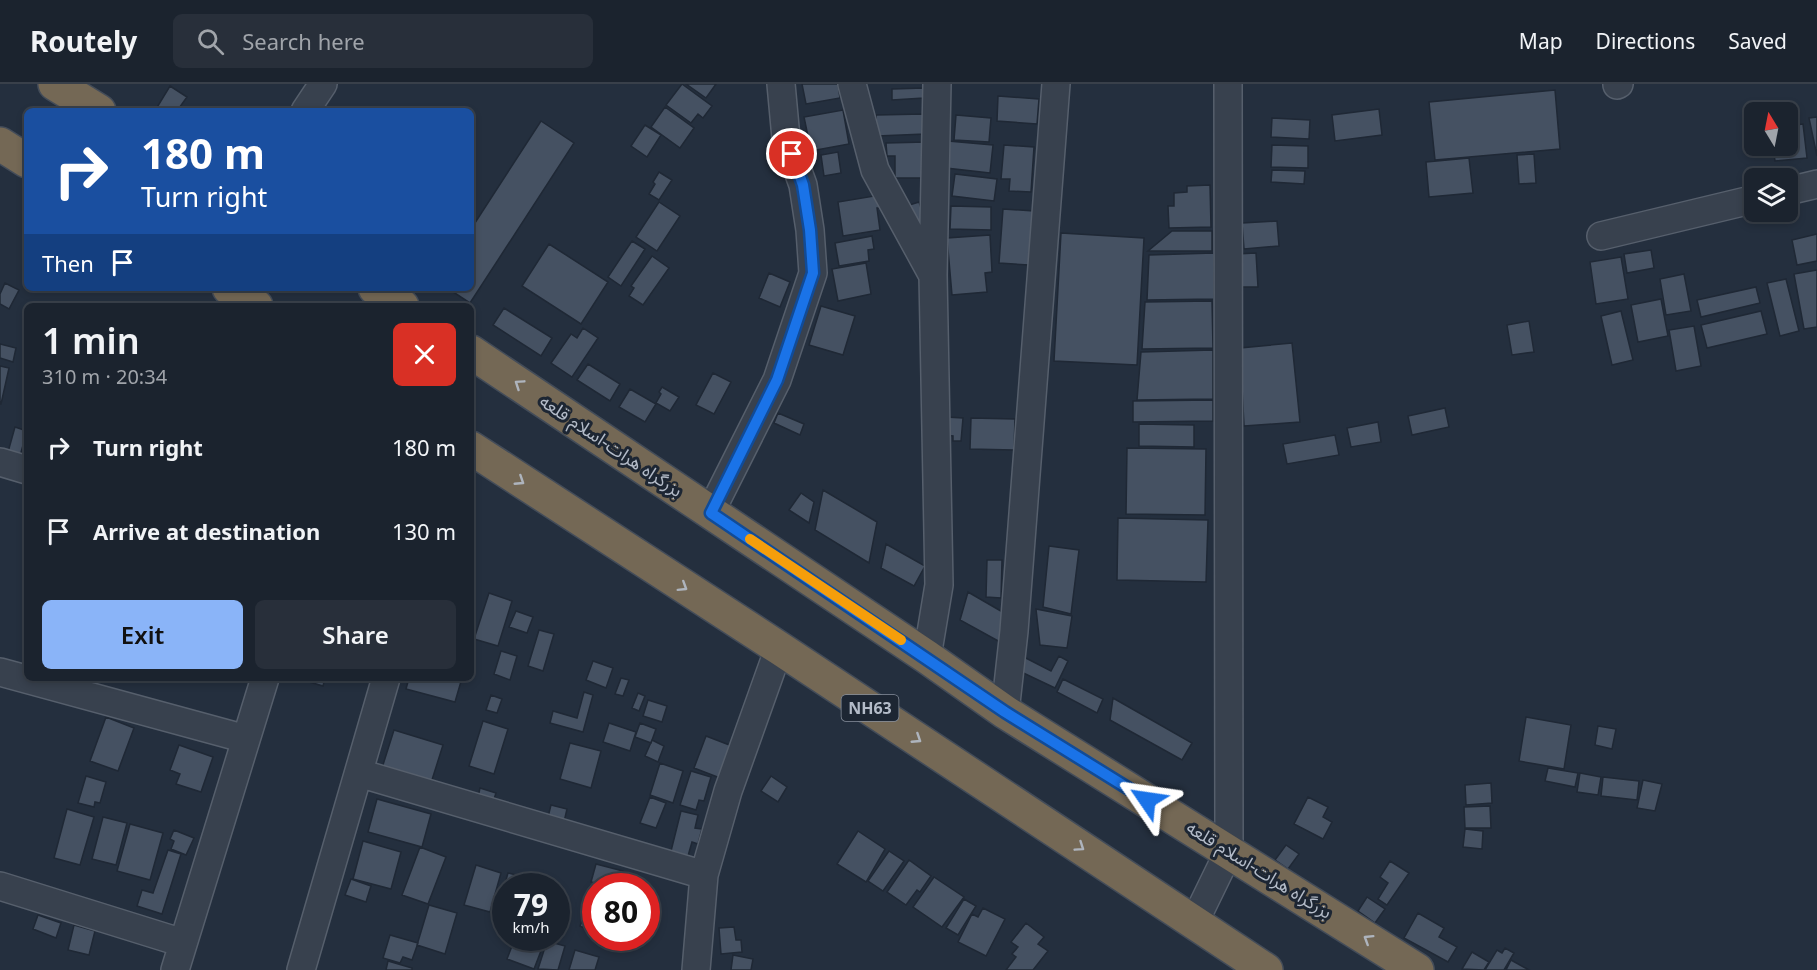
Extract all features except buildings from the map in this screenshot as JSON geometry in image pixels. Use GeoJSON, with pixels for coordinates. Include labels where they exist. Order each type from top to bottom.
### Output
{"type":"FeatureCollection","features":[{"type":"Feature","properties":{"kind":"highway"},"geometry":{"type":"LineString","coordinates":[[55,84],[94,108]]}},
{"type":"Feature","properties":{"kind":"highway"},"geometry":{"type":"LineString","coordinates":[[0,144],[24,159]]}},
{"type":"Feature","properties":{"kind":"highway"},"geometry":{"type":"LineString","coordinates":[[233,291],[251,303]]}},
{"type":"Feature","properties":{"kind":"highway"},"geometry":{"type":"LineString","coordinates":[[380,291],[398,303]]}},
{"type":"Feature","properties":{"kind":"highway","name":"بزرگراه هرات-اسلام قلعه"},"geometry":{"type":"LineString","coordinates":[[474,354],[927,657],[1005,712],[1417,970]]}},
{"type":"Feature","properties":{"kind":"highway","name":"NH63"},"geometry":{"type":"LineString","coordinates":[[474,450],[779,648],[1266,970]]}},
{"type":"Feature","properties":{"kind":"street"},"geometry":{"type":"LineString","coordinates":[[307,108],[323,84]]}},
{"type":"Feature","properties":{"kind":"street"},"geometry":{"type":"LineString","coordinates":[[711,513],[777,380],[813,273],[810,230],[803,185],[786,138],[781,84]]}},
{"type":"Feature","properties":{"kind":"street"},"geometry":{"type":"LineString","coordinates":[[852,84],[875,170],[933,275]]}},
{"type":"Feature","properties":{"kind":"street"},"geometry":{"type":"LineString","coordinates":[[927,657],[939,585],[933,275],[937,84]]}},
{"type":"Feature","properties":{"kind":"street"},"geometry":{"type":"LineString","coordinates":[[1005,712],[1014,631],[1056,84]]}},
{"type":"Feature","properties":{"kind":"street"},"geometry":{"type":"LineString","coordinates":[[1194,923],[1228,851],[1228,84]]}},
{"type":"Feature","properties":{"kind":"street"},"geometry":{"type":"LineString","coordinates":[[1798,189],[1817,184]]}},
{"type":"Feature","properties":{"kind":"street"},"geometry":{"type":"LineString","coordinates":[[1601,236],[1744,202]]}},
{"type":"Feature","properties":{"kind":"street"},"geometry":{"type":"LineString","coordinates":[[0,462],[24,469]]}},
{"type":"Feature","properties":{"kind":"street"},"geometry":{"type":"LineString","coordinates":[[696,970],[704,875],[728,791],[779,648]]}},
{"type":"Feature","properties":{"kind":"street"},"geometry":{"type":"LineString","coordinates":[[0,672],[24,679]]}},
{"type":"Feature","properties":{"kind":"street"},"geometry":{"type":"LineString","coordinates":[[33,681],[246,739]]}},
{"type":"Feature","properties":{"kind":"street"},"geometry":{"type":"LineString","coordinates":[[175,970],[264,681]]}},
{"type":"Feature","properties":{"kind":"street"},"geometry":{"type":"LineString","coordinates":[[309,968],[385,681]]}},
{"type":"Feature","properties":{"kind":"street"},"geometry":{"type":"LineString","coordinates":[[359,773],[704,875]]}},
{"type":"Feature","properties":{"kind":"street"},"geometry":{"type":"LineString","coordinates":[[0,886],[183,943]]}},
{"type":"Feature","properties":{"kind":"slow traffic"},"geometry":{"type":"LineString","coordinates":[[750,539],[901,640]]}},
{"type":"Feature","properties":{"kind":"route"},"geometry":{"type":"LineString","coordinates":[[792,154],[803,185],[810,230],[813,273],[777,380],[711,513],[927,657],[1005,712],[1147,800]]}}]}
